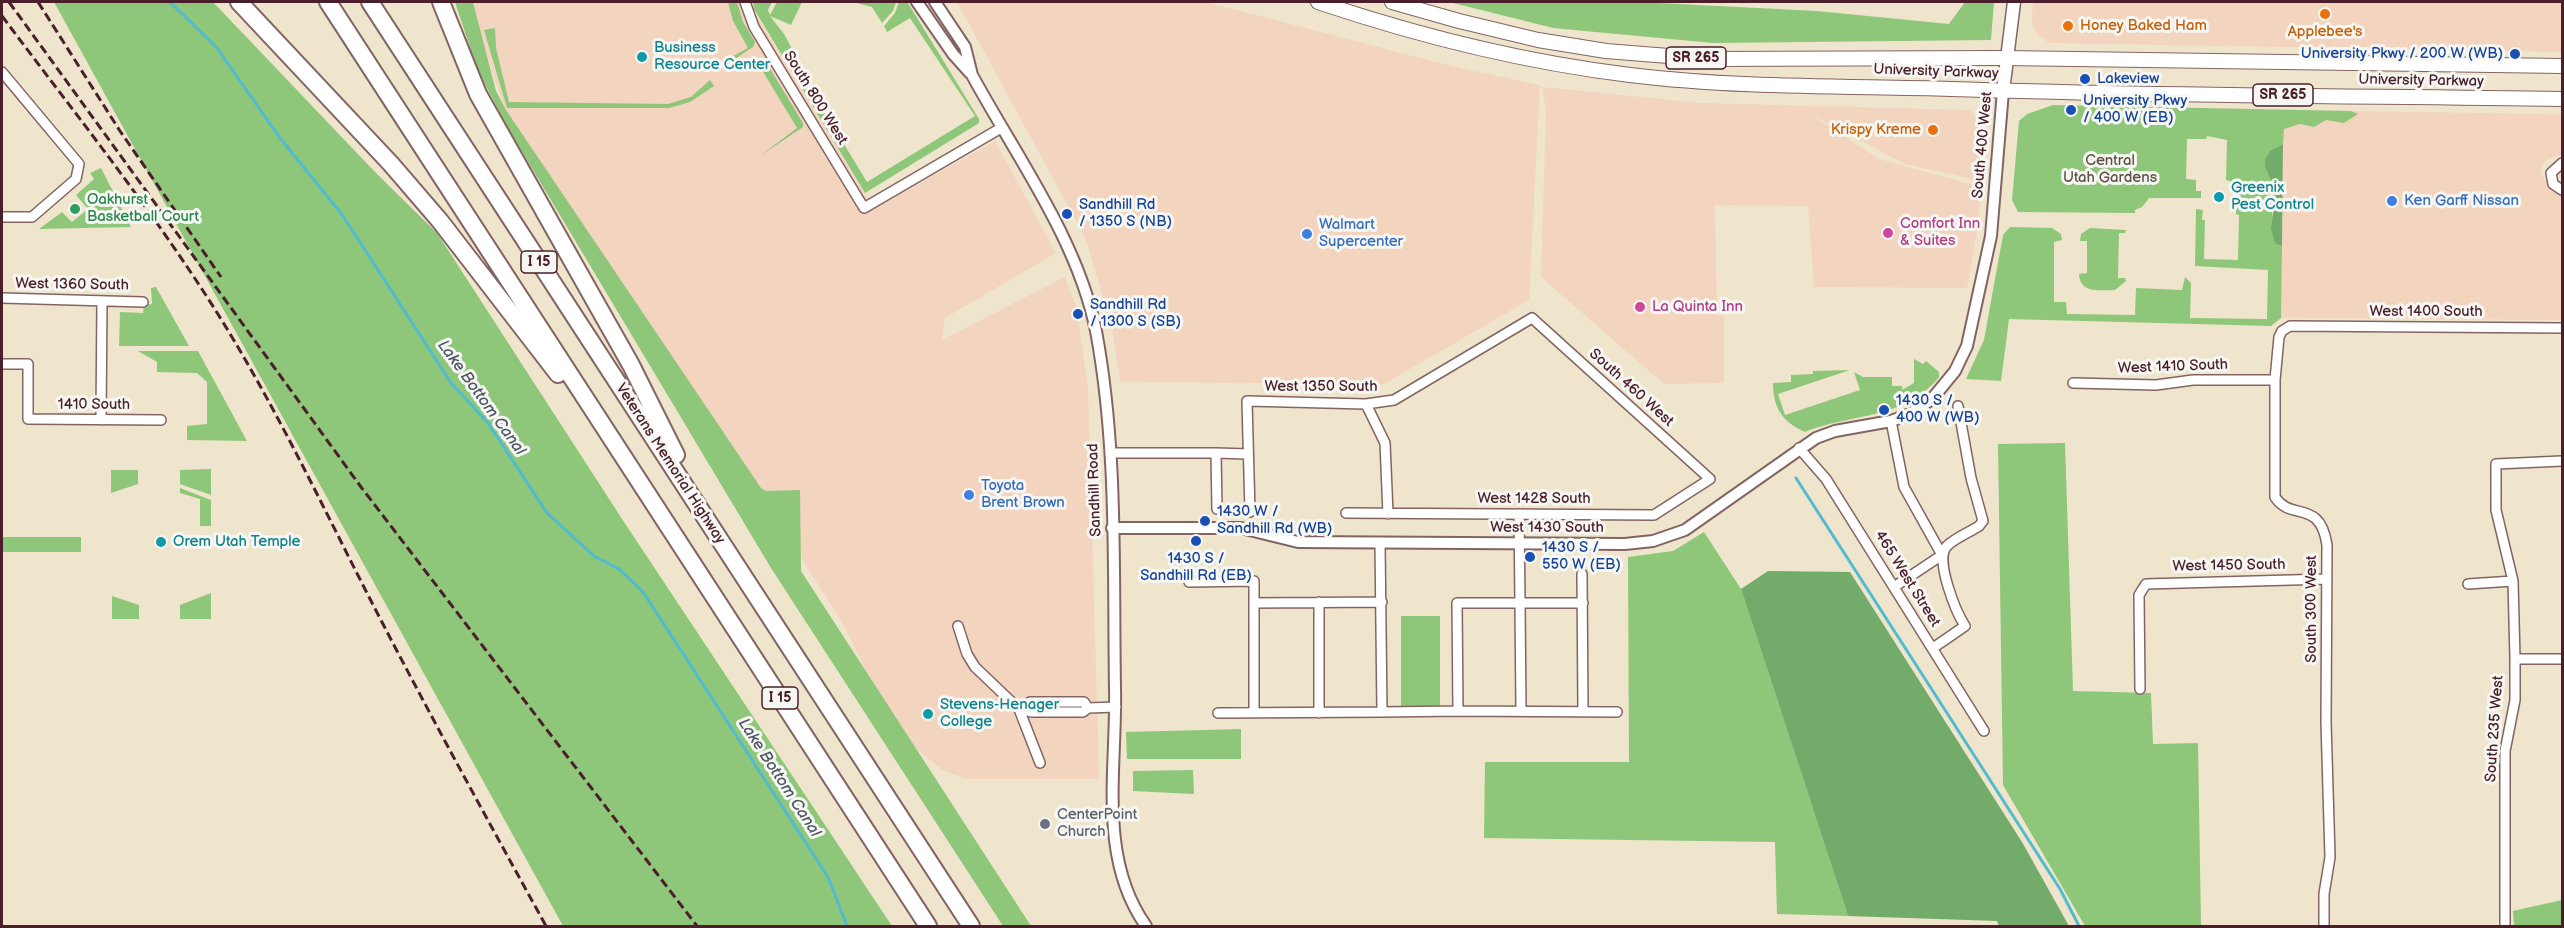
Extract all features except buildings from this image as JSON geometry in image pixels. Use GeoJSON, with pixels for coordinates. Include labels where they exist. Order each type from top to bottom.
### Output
{"type":"FeatureCollection","features":[{"type":"Feature","properties":{"kind":"highway"},"geometry":{"type":"LineString","coordinates":[[239,2],[391,164],[440,220],[632,469]]}},
{"type":"Feature","properties":{"kind":"highway","name":"I 15"},"geometry":{"type":"LineString","coordinates":[[328,2],[928,927]]}},
{"type":"Feature","properties":{"kind":"highway","name":"Veterans Memorial Highway"},"geometry":{"type":"LineString","coordinates":[[369,2],[971,927]]}},
{"type":"Feature","properties":{"kind":"highway"},"geometry":{"type":"LineString","coordinates":[[441,2],[478,94],[631,365],[709,523]]}},
{"type":"Feature","properties":{"kind":"main road","name":"University Parkway"},"geometry":{"type":"LineString","coordinates":[[1318,2],[1461,45],[1586,69],[1702,81],[2003,91],[2562,99]]}},
{"type":"Feature","properties":{"kind":"main road","name":"University Parkway"},"geometry":{"type":"LineString","coordinates":[[1392,2],[1502,33],[1570,46],[1707,59],[2006,58],[2283,64],[2562,66]]}},
{"type":"Feature","properties":{"kind":"main road","name":"South 400 West"},"geometry":{"type":"LineString","coordinates":[[2003,91],[2014,2]]}},
{"type":"Feature","properties":{"kind":"street","name":"South 800 West"},"geometry":{"type":"LineString","coordinates":[[745,2],[754,27],[864,208],[1001,128]]}},
{"type":"Feature","properties":{"kind":"street","name":"Sandhill Road"},"geometry":{"type":"LineString","coordinates":[[917,2],[953,54],[972,75]]}},
{"type":"Feature","properties":{"kind":"street","name":"Sandhill Road"},"geometry":{"type":"LineString","coordinates":[[935,2],[964,47],[972,75],[1076,263],[1095,331],[1110,453],[1116,707],[1112,815],[1118,860],[1137,913],[1146,927]]}},
{"type":"Feature","properties":{"kind":"street"},"geometry":{"type":"LineString","coordinates":[[2,72],[79,164],[76,179],[32,217],[2,217]]}},
{"type":"Feature","properties":{"kind":"street","name":"South 400 West"},"geometry":{"type":"LineString","coordinates":[[1941,389],[1955,371],[1967,346],[1976,310],[1990,236],[2003,91]]}},
{"type":"Feature","properties":{"kind":"street"},"geometry":{"type":"LineString","coordinates":[[2562,163],[2551,173],[2553,184],[2562,190]]}},
{"type":"Feature","properties":{"kind":"street","name":"West 1360 South"},"geometry":{"type":"LineString","coordinates":[[2,298],[143,302]]}},
{"type":"Feature","properties":{"kind":"street"},"geometry":{"type":"LineString","coordinates":[[101,420],[102,301]]}},
{"type":"Feature","properties":{"kind":"street","name":"West 1350 South"},"geometry":{"type":"LineString","coordinates":[[1248,454],[1247,401],[1366,404],[1394,400],[1532,318]]}},
{"type":"Feature","properties":{"kind":"street","name":"South 460 West"},"geometry":{"type":"LineString","coordinates":[[1532,318],[1710,479]]}},
{"type":"Feature","properties":{"kind":"street","name":"West 1400 South"},"geometry":{"type":"LineString","coordinates":[[2290,326],[2562,328]]}},
{"type":"Feature","properties":{"kind":"street","name":"South 300 West"},"geometry":{"type":"LineString","coordinates":[[2290,326],[2282,331],[2279,337],[2275,380],[2275,497],[2285,507],[2309,513],[2322,526],[2327,545],[2326,723],[2330,857],[2324,894],[2324,927]]}},
{"type":"Feature","properties":{"kind":"street","name":"1410 South"},"geometry":{"type":"LineString","coordinates":[[2,364],[28,364],[28,419],[161,420]]}},
{"type":"Feature","properties":{"kind":"street","name":"West 1410 South"},"geometry":{"type":"LineString","coordinates":[[2073,383],[2156,385],[2193,380],[2275,380]]}},
{"type":"Feature","properties":{"kind":"street","name":"West 1430 South"},"geometry":{"type":"LineString","coordinates":[[1112,528],[1241,528],[1298,542],[1625,543],[1653,541],[1685,530],[1816,438],[1835,431],[1891,421],[1910,414],[1941,389]]}},
{"type":"Feature","properties":{"kind":"street"},"geometry":{"type":"LineString","coordinates":[[1366,404],[1386,443],[1388,514]]}},
{"type":"Feature","properties":{"kind":"street"},"geometry":{"type":"LineString","coordinates":[[1894,587],[1942,555],[1947,546],[1979,526],[1983,521],[1971,478],[1958,406]]}},
{"type":"Feature","properties":{"kind":"street"},"geometry":{"type":"LineString","coordinates":[[1891,421],[1904,487],[1942,555],[1943,567],[1958,615],[1965,626],[1932,648]]}},
{"type":"Feature","properties":{"kind":"street","name":"465 West Street"},"geometry":{"type":"LineString","coordinates":[[1799,448],[1826,479],[1984,731]]}},
{"type":"Feature","properties":{"kind":"street"},"geometry":{"type":"LineString","coordinates":[[1110,453],[1248,454],[1250,512]]}},
{"type":"Feature","properties":{"kind":"street"},"geometry":{"type":"LineString","coordinates":[[1216,453],[1217,508]]}},
{"type":"Feature","properties":{"kind":"street","name":"South 235 West"},"geometry":{"type":"LineString","coordinates":[[2505,927],[2505,751],[2515,700],[2513,581],[2496,510],[2496,464],[2562,461]]}},
{"type":"Feature","properties":{"kind":"street","name":"West 1428 South"},"geometry":{"type":"LineString","coordinates":[[1346,513],[1654,515],[1710,479]]}},
{"type":"Feature","properties":{"kind":"street"},"geometry":{"type":"LineString","coordinates":[[1519,514],[1521,711]]}},
{"type":"Feature","properties":{"kind":"street"},"geometry":{"type":"LineString","coordinates":[[1380,543],[1383,712]]}},
{"type":"Feature","properties":{"kind":"street"},"geometry":{"type":"LineString","coordinates":[[1582,574],[1583,712]]}},
{"type":"Feature","properties":{"kind":"street","name":"West 1450 South"},"geometry":{"type":"LineString","coordinates":[[2140,689],[2139,595],[2143,586],[2151,583],[2327,579]]}},
{"type":"Feature","properties":{"kind":"street"},"geometry":{"type":"LineString","coordinates":[[1189,582],[1254,581],[1254,713]]}},
{"type":"Feature","properties":{"kind":"street"},"geometry":{"type":"LineString","coordinates":[[2468,584],[2513,581]]}},
{"type":"Feature","properties":{"kind":"street"},"geometry":{"type":"LineString","coordinates":[[1319,602],[1319,713]]}},
{"type":"Feature","properties":{"kind":"street"},"geometry":{"type":"LineString","coordinates":[[1254,603],[1382,602]]}},
{"type":"Feature","properties":{"kind":"street"},"geometry":{"type":"LineString","coordinates":[[1458,711],[1457,603],[1583,603]]}},
{"type":"Feature","properties":{"kind":"street"},"geometry":{"type":"LineString","coordinates":[[958,626],[967,654],[975,667],[1019,709],[1040,763]]}},
{"type":"Feature","properties":{"kind":"street"},"geometry":{"type":"LineString","coordinates":[[2514,659],[2562,659]]}},
{"type":"Feature","properties":{"kind":"street"},"geometry":{"type":"LineString","coordinates":[[1019,709],[1032,712],[1083,712],[1088,708],[1116,707]]}},
{"type":"Feature","properties":{"kind":"street"},"geometry":{"type":"LineString","coordinates":[[1218,713],[1617,712]]}},
{"type":"Feature","properties":{"kind":"shaded area"},"geometry":{"type":"Polygon","coordinates":[[[474,2],[753,2],[752,8],[874,209],[995,141],[1056,253],[945,318],[942,340],[1065,277],[1077,310],[1088,388],[1099,779],[967,779],[944,771],[914,747],[875,689],[843,624],[774,514],[507,117],[481,37],[474,2]]]}},
{"type":"Feature","properties":{"kind":"shaded area"},"geometry":{"type":"Polygon","coordinates":[[[957,2],[1206,2],[1459,68],[1540,85],[1529,300],[1384,384],[1120,382],[1112,327],[1085,237],[957,2]]]}},
{"type":"Feature","properties":{"kind":"shaded area"},"geometry":{"type":"Polygon","coordinates":[[[2033,2],[2562,2],[2562,52],[2049,43],[2037,34],[2032,25],[2033,2]]]}},
{"type":"Feature","properties":{"kind":"shaded area"},"geometry":{"type":"Polygon","coordinates":[[[1542,87],[1701,103],[1969,110],[1984,125],[1981,181],[1905,164],[1807,112],[1879,159],[1981,187],[1977,231],[1967,288],[1814,287],[1808,206],[1715,205],[1717,315],[1724,316],[1724,383],[1664,384],[1541,277],[1546,110],[1542,87]]]}},
{"type":"Feature","properties":{"kind":"shaded area","name":"Ken Garff Nissan"},"geometry":{"type":"Polygon","coordinates":[[[2284,110],[2557,114],[2562,118],[2562,154],[2546,160],[2540,171],[2550,190],[2562,195],[2562,320],[2281,318],[2284,110]]]}},
{"type":"Feature","properties":{"kind":"green space"},"geometry":{"type":"Polygon","coordinates":[[[54,2],[213,2],[375,172],[437,233],[624,522],[892,926],[563,926],[54,2]]]}},
{"type":"Feature","properties":{"kind":"green space"},"geometry":{"type":"Polygon","coordinates":[[[455,2],[473,2],[496,91],[506,110],[761,488],[766,491],[800,490],[801,571],[1031,926],[1003,926],[771,568],[509,130],[477,69],[455,2]]]}},
{"type":"Feature","properties":{"kind":"green space"},"geometry":{"type":"Polygon","coordinates":[[[728,2],[737,2],[743,22],[755,42],[753,47],[735,59],[733,56],[748,48],[733,21],[728,2]]]}},
{"type":"Feature","properties":{"kind":"green space"},"geometry":{"type":"Polygon","coordinates":[[[753,2],[772,2],[768,10],[770,15],[777,2],[802,2],[791,25],[770,16],[784,34],[807,77],[805,80],[867,182],[975,116],[910,18],[887,32],[884,26],[895,13],[899,2],[908,3],[979,119],[979,123],[865,193],[754,9],[753,2]]]}},
{"type":"Feature","properties":{"kind":"green space"},"geometry":{"type":"Polygon","coordinates":[[[853,2],[896,2],[893,11],[882,23],[872,7],[853,2]]]}},
{"type":"Feature","properties":{"kind":"green space"},"geometry":{"type":"Polygon","coordinates":[[[1449,2],[1639,2],[1817,11],[1949,24],[1965,2],[1994,2],[1991,40],[1713,43],[1553,28],[1449,2]]]}},
{"type":"Feature","properties":{"kind":"green space"},"geometry":{"type":"Polygon","coordinates":[[[495,28],[496,48],[509,102],[668,104],[691,97],[710,80],[714,86],[690,102],[669,108],[507,108],[484,30],[495,28]]]}},
{"type":"Feature","properties":{"kind":"green space"},"geometry":{"type":"Polygon","coordinates":[[[761,62],[766,62],[803,123],[803,127],[760,156],[797,128],[759,65],[742,74],[761,62]]]}},
{"type":"Feature","properties":{"kind":"green space"},"geometry":{"type":"Polygon","coordinates":[[[2053,105],[2351,111],[2358,114],[2344,123],[2326,120],[2314,127],[2300,124],[2284,129],[2283,144],[2271,150],[2272,181],[2276,192],[2272,210],[2275,244],[2282,246],[2281,318],[2271,326],[2009,319],[2001,381],[1966,379],[1984,340],[2003,235],[2010,227],[2052,228],[2061,234],[2062,240],[2054,242],[2054,302],[2066,302],[2067,314],[2135,315],[2136,288],[2182,290],[2185,277],[2191,283],[2190,318],[2267,319],[2268,270],[2195,266],[2196,209],[2203,210],[2202,220],[2205,220],[2204,259],[2238,260],[2237,192],[2230,191],[2230,181],[2226,180],[2227,140],[2207,136],[2206,139],[2187,139],[2186,179],[2196,180],[2196,191],[2201,191],[2201,198],[2149,198],[2142,207],[2135,210],[2135,213],[2018,212],[2012,200],[2019,121],[2027,114],[2053,105]]]}},
{"type":"Feature","properties":{"kind":"green space"},"geometry":{"type":"Polygon","coordinates":[[[2283,144],[2282,246],[2275,244],[2271,228],[2276,192],[2265,166],[2265,159],[2271,150],[2283,144]]]}},
{"type":"Feature","properties":{"kind":"green space"},"geometry":{"type":"Polygon","coordinates":[[[101,168],[131,227],[39,229],[62,212],[72,222],[88,209],[76,195],[94,179],[90,173],[101,168]]]}},
{"type":"Feature","properties":{"kind":"green space","name":"Central Utah Gardens"},"geometry":{"type":"Polygon","coordinates":[[[2090,228],[2126,230],[2125,233],[2119,233],[2118,278],[2125,278],[2126,281],[2115,290],[2092,290],[2083,285],[2080,280],[2079,274],[2087,273],[2087,241],[2080,241],[2081,234],[2090,228]]]}},
{"type":"Feature","properties":{"kind":"green space"},"geometry":{"type":"Polygon","coordinates":[[[156,287],[189,346],[119,346],[120,312],[143,313],[144,305],[152,304],[151,288],[156,287]]]}},
{"type":"Feature","properties":{"kind":"green space"},"geometry":{"type":"Polygon","coordinates":[[[138,351],[198,351],[247,441],[187,440],[187,426],[207,424],[207,382],[197,373],[157,372],[157,362],[138,351]]]}},
{"type":"Feature","properties":{"kind":"green space"},"geometry":{"type":"Polygon","coordinates":[[[1914,359],[1923,364],[1926,361],[1939,372],[1939,377],[1925,391],[1894,408],[1805,432],[1790,424],[1777,406],[1773,383],[1791,382],[1791,375],[1813,374],[1813,371],[1850,370],[1778,394],[1785,415],[1860,390],[1854,372],[1863,377],[1892,377],[1892,386],[1902,386],[1902,390],[1914,383],[1914,359]]]}},
{"type":"Feature","properties":{"kind":"green space"},"geometry":{"type":"Polygon","coordinates":[[[2065,443],[2073,691],[2151,693],[2153,744],[2198,743],[2201,926],[2085,926],[2003,785],[1998,444],[2065,443]]]}},
{"type":"Feature","properties":{"kind":"green space"},"geometry":{"type":"Polygon","coordinates":[[[211,469],[211,495],[180,484],[180,470],[211,469]]]}},
{"type":"Feature","properties":{"kind":"green space"},"geometry":{"type":"Polygon","coordinates":[[[111,470],[138,470],[138,484],[111,493],[111,470]]]}},
{"type":"Feature","properties":{"kind":"green space"},"geometry":{"type":"Polygon","coordinates":[[[180,488],[211,500],[211,526],[200,526],[200,499],[180,493],[180,488]]]}},
{"type":"Feature","properties":{"kind":"green space"},"geometry":{"type":"Polygon","coordinates":[[[1704,532],[1741,589],[1848,916],[1777,914],[1775,842],[1484,838],[1485,762],[1629,762],[1628,557],[1673,551],[1704,532]]]}},
{"type":"Feature","properties":{"kind":"green space"},"geometry":{"type":"Polygon","coordinates":[[[2,537],[81,537],[81,552],[2,552],[2,537]]]}},
{"type":"Feature","properties":{"kind":"green space"},"geometry":{"type":"Polygon","coordinates":[[[1768,571],[1850,572],[2022,842],[2069,926],[1999,926],[1997,921],[1848,916],[1741,589],[1768,571]]]}},
{"type":"Feature","properties":{"kind":"green space"},"geometry":{"type":"Polygon","coordinates":[[[211,593],[211,619],[180,619],[180,605],[211,593]]]}},
{"type":"Feature","properties":{"kind":"green space"},"geometry":{"type":"Polygon","coordinates":[[[112,596],[139,605],[139,619],[112,619],[112,596]]]}},
{"type":"Feature","properties":{"kind":"green space"},"geometry":{"type":"Polygon","coordinates":[[[1401,616],[1440,616],[1440,706],[1401,706],[1401,616]]]}},
{"type":"Feature","properties":{"kind":"green space"},"geometry":{"type":"Polygon","coordinates":[[[1241,729],[1241,759],[1127,759],[1126,732],[1241,729]]]}},
{"type":"Feature","properties":{"kind":"green space"},"geometry":{"type":"Polygon","coordinates":[[[1193,770],[1194,794],[1133,791],[1133,771],[1193,770]]]}},
{"type":"Feature","properties":{"kind":"green space"},"geometry":{"type":"Polygon","coordinates":[[[2562,900],[2562,926],[2514,926],[2513,911],[2562,900]]]}},
{"type":"Feature","properties":{"kind":"waterway","name":"Lake Bottom Canal"},"geometry":{"type":"LineString","coordinates":[[170,2],[217,48],[280,138],[343,216],[451,383],[488,423],[547,513],[594,556],[619,569],[643,592],[828,877],[847,926]]}},
{"type":"Feature","properties":{"kind":"waterway"},"geometry":{"type":"LineString","coordinates":[[1796,478],[2060,889],[2079,926]]}},
{"type":"Feature","properties":{"kind":"railway"},"geometry":{"type":"LineString","coordinates":[[9,2],[361,487],[697,926]]}},
{"type":"Feature","properties":{"kind":"railway"},"geometry":{"type":"LineString","coordinates":[[38,2],[120,131],[221,277]]}},
{"type":"Feature","properties":{"kind":"railway"},"geometry":{"type":"LineString","coordinates":[[2,16],[142,203],[221,319],[298,456],[412,680],[546,926]]}},
{"type":"Feature","properties":{"kind":"place","name":"Applebee's"},"geometry":{"type":"Point","coordinates":[2325,14]}},
{"type":"Feature","properties":{"kind":"place","name":"Honey Baked Ham"},"geometry":{"type":"Point","coordinates":[2068,26]}},
{"type":"Feature","properties":{"kind":"place","name":"University Pkwy / 200 W (WB)"},"geometry":{"type":"Point","coordinates":[2515,54]}},
{"type":"Feature","properties":{"kind":"place","name":"Business Resource Center"},"geometry":{"type":"Point","coordinates":[642,57]}},
{"type":"Feature","properties":{"kind":"place","name":"Lakeview"},"geometry":{"type":"Point","coordinates":[2085,79]}},
{"type":"Feature","properties":{"kind":"place","name":"University Pkwy / 400 W (EB)"},"geometry":{"type":"Point","coordinates":[2071,110]}},
{"type":"Feature","properties":{"kind":"place","name":"Krispy Kreme"},"geometry":{"type":"Point","coordinates":[1933,130]}},
{"type":"Feature","properties":{"kind":"place","name":"Greenix Pest Control"},"geometry":{"type":"Point","coordinates":[2219,197]}},
{"type":"Feature","properties":{"kind":"place","name":"Ken Garff Nissan"},"geometry":{"type":"Point","coordinates":[2392,201]}},
{"type":"Feature","properties":{"kind":"place","name":"Oakhurst Basketball Court"},"geometry":{"type":"Point","coordinates":[75,209]}},
{"type":"Feature","properties":{"kind":"place","name":"Sandhill Rd / 1350 S (NB)"},"geometry":{"type":"Point","coordinates":[1067,214]}},
{"type":"Feature","properties":{"kind":"place","name":"Comfort Inn & Suites"},"geometry":{"type":"Point","coordinates":[1888,233]}},
{"type":"Feature","properties":{"kind":"place","name":"Walmart Supercenter"},"geometry":{"type":"Point","coordinates":[1307,234]}},
{"type":"Feature","properties":{"kind":"place","name":"La Quinta Inn"},"geometry":{"type":"Point","coordinates":[1640,307]}},
{"type":"Feature","properties":{"kind":"place","name":"Sandhill Rd / 1300 S (SB)"},"geometry":{"type":"Point","coordinates":[1078,314]}},
{"type":"Feature","properties":{"kind":"place","name":"1430 S / 400 W (WB)"},"geometry":{"type":"Point","coordinates":[1884,410]}},
{"type":"Feature","properties":{"kind":"place","name":"Toyota Brent Brown"},"geometry":{"type":"Point","coordinates":[969,495]}},
{"type":"Feature","properties":{"kind":"place","name":"1430 W / Sandhill Rd (WB)"},"geometry":{"type":"Point","coordinates":[1205,521]}},
{"type":"Feature","properties":{"kind":"place","name":"1430 S / Sandhill Rd (EB)"},"geometry":{"type":"Point","coordinates":[1196,541]}},
{"type":"Feature","properties":{"kind":"place","name":"Orem Utah Temple"},"geometry":{"type":"Point","coordinates":[161,542]}},
{"type":"Feature","properties":{"kind":"place","name":"1430 S / 550 W (EB)"},"geometry":{"type":"Point","coordinates":[1530,557]}},
{"type":"Feature","properties":{"kind":"place","name":"Stevens-Henager College"},"geometry":{"type":"Point","coordinates":[928,714]}},
{"type":"Feature","properties":{"kind":"place","name":"CenterPoint Church"},"geometry":{"type":"Point","coordinates":[1045,824]}}]}
